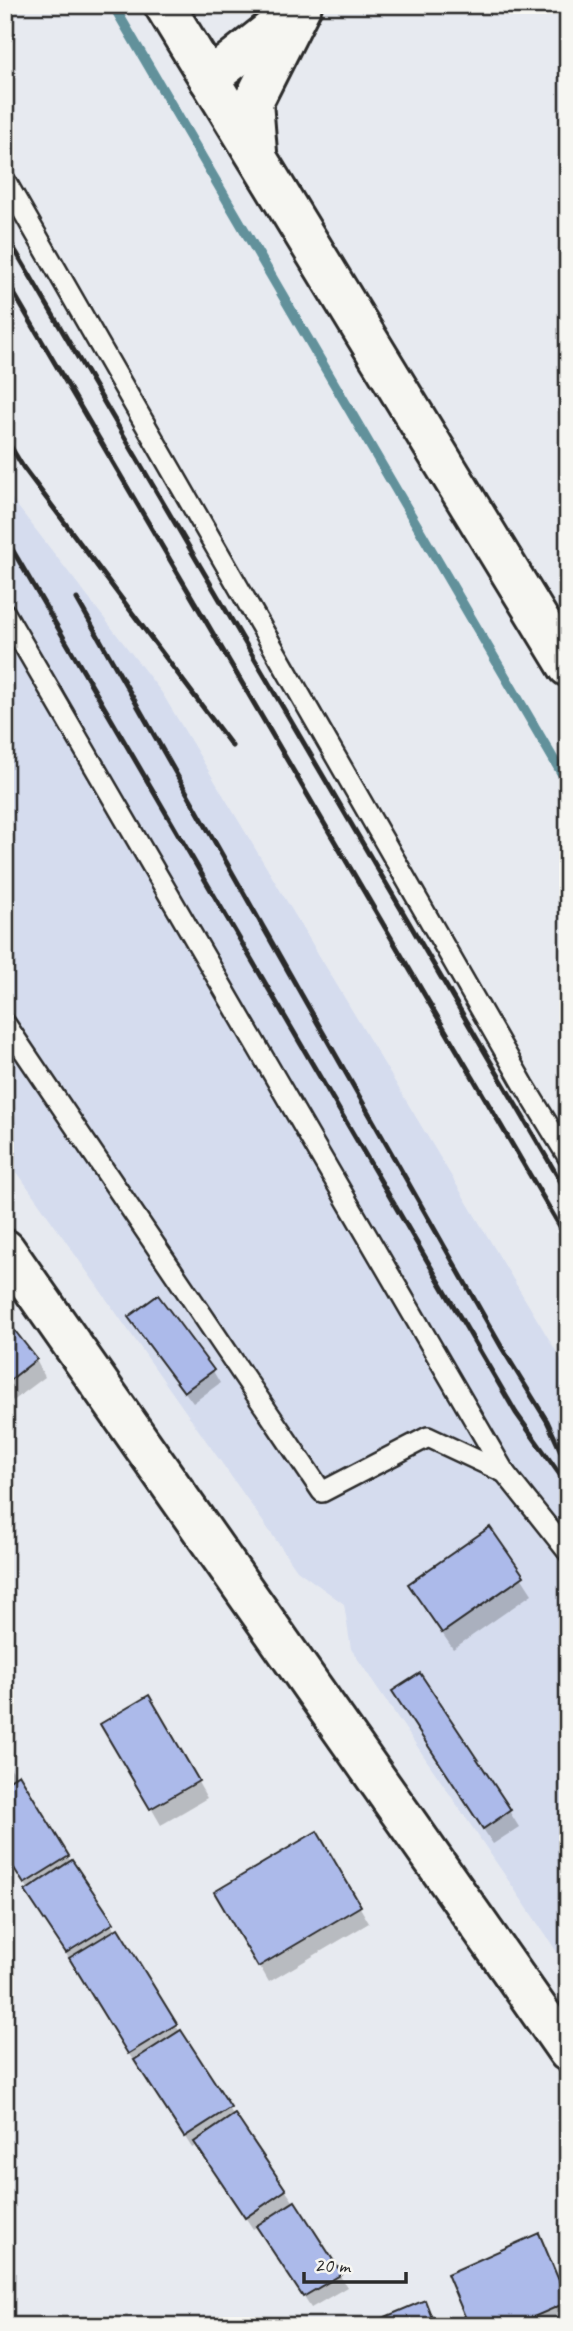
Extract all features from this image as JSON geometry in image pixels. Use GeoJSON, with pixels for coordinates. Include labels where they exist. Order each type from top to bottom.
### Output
{"type":"FeatureCollection","features":[{"type":"Feature","properties":{"kind":"street"},"geometry":{"type":"LineString","coordinates":[[164,5],[568,667]]}},
{"type":"Feature","properties":{"kind":"street"},"geometry":{"type":"LineString","coordinates":[[209,79],[301,6]]}},
{"type":"Feature","properties":{"kind":"street"},"geometry":{"type":"LineString","coordinates":[[258,159],[253,102],[301,6]]}},
{"type":"Feature","properties":{"kind":"street"},"geometry":{"type":"LineString","coordinates":[[5,1249],[568,2052]]}},
{"type":"Feature","properties":{"kind":"lane"},"geometry":{"type":"LineString","coordinates":[[5,180],[524,1085],[568,1157]]}},
{"type":"Feature","properties":{"kind":"lane"},"geometry":{"type":"LineString","coordinates":[[5,613],[505,1473],[568,1552]]}},
{"type":"Feature","properties":{"kind":"lane"},"geometry":{"type":"LineString","coordinates":[[5,1023],[322,1492],[428,1437],[505,1473]]}},
{"type":"Feature","properties":{"kind":"shaded area"},"geometry":{"type":"Polygon","coordinates":[[[5,490],[162,693],[568,1371],[568,1968],[351,1649],[344,1604],[297,1570],[5,1155],[5,490]]]}},
{"type":"Feature","properties":{"kind":"building"},"geometry":{"type":"Polygon","coordinates":[[[158,1295],[214,1370],[184,1392],[128,1317],[158,1295]]]}},
{"type":"Feature","properties":{"kind":"building"},"geometry":{"type":"Polygon","coordinates":[[[5,1318],[37,1359],[5,1384],[5,1318]]]}},
{"type":"Feature","properties":{"kind":"building"},"geometry":{"type":"Polygon","coordinates":[[[490,1527],[524,1576],[442,1633],[408,1584],[490,1527]]]}},
{"type":"Feature","properties":{"kind":"building"},"geometry":{"type":"Polygon","coordinates":[[[420,1673],[511,1810],[483,1829],[392,1691],[420,1673]]]}},
{"type":"Feature","properties":{"kind":"building"},"geometry":{"type":"Polygon","coordinates":[[[149,1695],[199,1781],[150,1809],[100,1724],[149,1695]]]}},
{"type":"Feature","properties":{"kind":"building"},"geometry":{"type":"Polygon","coordinates":[[[19,1774],[69,1856],[24,1884],[5,1854],[5,1783],[19,1774]]]}},
{"type":"Feature","properties":{"kind":"building"},"geometry":{"type":"Polygon","coordinates":[[[317,1831],[361,1906],[258,1967],[214,1892],[317,1831]]]}},
{"type":"Feature","properties":{"kind":"building"},"geometry":{"type":"Polygon","coordinates":[[[72,1860],[114,1923],[66,1953],[25,1891],[72,1860]]]}},
{"type":"Feature","properties":{"kind":"building"},"geometry":{"type":"Polygon","coordinates":[[[118,1928],[177,2024],[128,2054],[69,1958],[118,1928]]]}},
{"type":"Feature","properties":{"kind":"building"},"geometry":{"type":"Polygon","coordinates":[[[181,2030],[231,2107],[184,2137],[134,2060],[181,2030]]]}},
{"type":"Feature","properties":{"kind":"building"},"geometry":{"type":"Polygon","coordinates":[[[235,2114],[286,2190],[245,2218],[194,2142],[235,2114]]]}},
{"type":"Feature","properties":{"kind":"building"},"geometry":{"type":"Polygon","coordinates":[[[295,2201],[342,2274],[303,2297],[256,2226],[295,2201]]]}},
{"type":"Feature","properties":{"kind":"building"},"geometry":{"type":"Polygon","coordinates":[[[539,2233],[568,2302],[513,2326],[469,2326],[447,2274],[539,2233]]]}},
{"type":"Feature","properties":{"kind":"building"},"geometry":{"type":"Polygon","coordinates":[[[425,2300],[435,2326],[364,2326],[425,2300]]]}},
{"type":"Feature","properties":{"kind":"waterway"},"geometry":{"type":"LineString","coordinates":[[113,5],[568,784]]}},
{"type":"Feature","properties":{"kind":"railway"},"geometry":{"type":"LineString","coordinates":[[5,233],[568,1194]]}},
{"type":"Feature","properties":{"kind":"railway"},"geometry":{"type":"LineString","coordinates":[[5,278],[568,1240]]}},
{"type":"Feature","properties":{"kind":"railway"},"geometry":{"type":"LineString","coordinates":[[5,437],[23,467],[232,746]]}},
{"type":"Feature","properties":{"kind":"railway"},"geometry":{"type":"LineString","coordinates":[[5,537],[516,1413],[568,1486]]}},
{"type":"Feature","properties":{"kind":"railway"},"geometry":{"type":"LineString","coordinates":[[77,599],[502,1348],[547,1421],[568,1467]]}}]}
